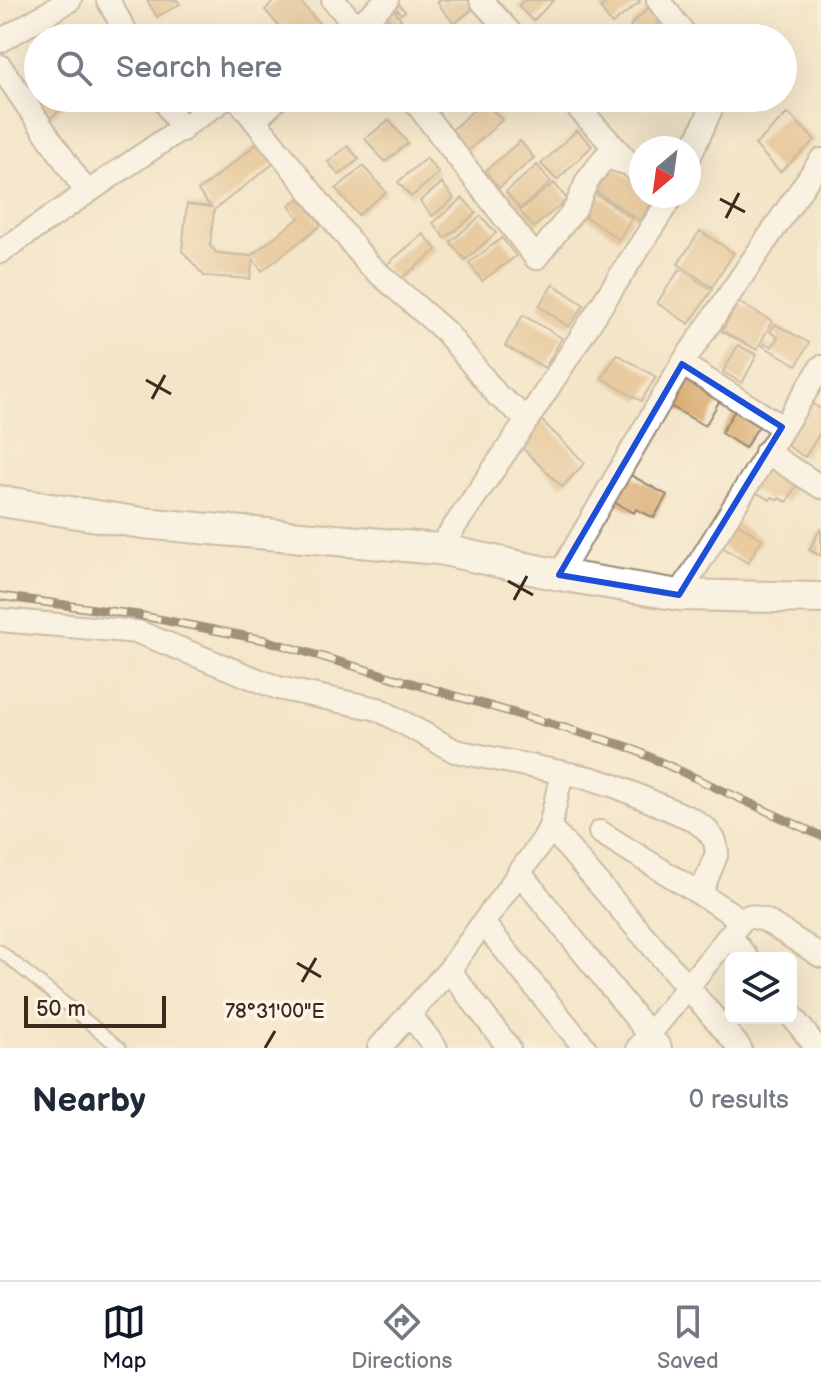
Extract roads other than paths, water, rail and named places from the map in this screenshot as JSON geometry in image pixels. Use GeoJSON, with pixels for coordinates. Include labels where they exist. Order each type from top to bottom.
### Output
{"type":"FeatureCollection","features":[{"type":"Feature","properties":{"kind":"main road"},"geometry":{"type":"LineString","coordinates":[[0,501],[142,523],[439,549],[559,575],[679,595],[821,598]]}},
{"type":"Feature","properties":{"kind":"street"},"geometry":{"type":"LineString","coordinates":[[29,24],[70,0]]}},
{"type":"Feature","properties":{"kind":"street"},"geometry":{"type":"LineString","coordinates":[[108,0],[121,24]]}},
{"type":"Feature","properties":{"kind":"street"},"geometry":{"type":"LineString","coordinates":[[333,0],[349,24]]}},
{"type":"Feature","properties":{"kind":"street"},"geometry":{"type":"LineString","coordinates":[[364,24],[387,0]]}},
{"type":"Feature","properties":{"kind":"street"},"geometry":{"type":"LineString","coordinates":[[481,0],[502,24]]}},
{"type":"Feature","properties":{"kind":"street"},"geometry":{"type":"LineString","coordinates":[[658,0],[677,24]]}},
{"type":"Feature","properties":{"kind":"street"},"geometry":{"type":"LineString","coordinates":[[0,41],[24,27]]}},
{"type":"Feature","properties":{"kind":"street"},"geometry":{"type":"LineString","coordinates":[[0,66],[24,101]]}},
{"type":"Feature","properties":{"kind":"street"},"geometry":{"type":"LineString","coordinates":[[32,112],[87,193]]}},
{"type":"Feature","properties":{"kind":"street"},"geometry":{"type":"LineString","coordinates":[[171,112],[182,130]]}},
{"type":"Feature","properties":{"kind":"street"},"geometry":{"type":"LineString","coordinates":[[0,252],[207,112]]}},
{"type":"Feature","properties":{"kind":"street"},"geometry":{"type":"LineString","coordinates":[[248,112],[368,264],[446,332],[498,396],[528,419]]}},
{"type":"Feature","properties":{"kind":"street"},"geometry":{"type":"LineString","coordinates":[[255,120],[263,112]]}},
{"type":"Feature","properties":{"kind":"street"},"geometry":{"type":"LineString","coordinates":[[423,112],[536,258],[575,209],[587,181],[605,157],[629,167]]}},
{"type":"Feature","properties":{"kind":"street"},"geometry":{"type":"LineString","coordinates":[[582,112],[629,163]]}},
{"type":"Feature","properties":{"kind":"street"},"geometry":{"type":"LineString","coordinates":[[699,136],[710,112]]}},
{"type":"Feature","properties":{"kind":"street"},"geometry":{"type":"LineString","coordinates":[[559,575],[682,364],[821,160]]}},
{"type":"Feature","properties":{"kind":"street"},"geometry":{"type":"LineString","coordinates":[[439,549],[528,419],[662,208]]}},
{"type":"Feature","properties":{"kind":"street"},"geometry":{"type":"LineString","coordinates":[[682,364],[782,427]]}},
{"type":"Feature","properties":{"kind":"street"},"geometry":{"type":"LineString","coordinates":[[679,595],[821,367]]}},
{"type":"Feature","properties":{"kind":"street"},"geometry":{"type":"LineString","coordinates":[[766,452],[821,487]]}},
{"type":"Feature","properties":{"kind":"street"},"geometry":{"type":"LineString","coordinates":[[0,620],[138,632],[278,688],[378,709],[455,751],[615,786],[692,819],[706,829],[715,841],[717,853],[701,893]]}},
{"type":"Feature","properties":{"kind":"street"},"geometry":{"type":"LineString","coordinates":[[379,1048],[449,970],[550,827],[562,772]]}},
{"type":"Feature","properties":{"kind":"street"},"geometry":{"type":"LineString","coordinates":[[550,827],[740,1048]]}},
{"type":"Feature","properties":{"kind":"street"},"geometry":{"type":"LineString","coordinates":[[600,832],[701,893],[736,928],[745,952]]}},
{"type":"Feature","properties":{"kind":"street"},"geometry":{"type":"LineString","coordinates":[[519,872],[650,1044],[689,988],[749,916],[765,920],[821,956]]}},
{"type":"Feature","properties":{"kind":"street"},"geometry":{"type":"LineString","coordinates":[[483,923],[585,1048]]}},
{"type":"Feature","properties":{"kind":"street"},"geometry":{"type":"LineString","coordinates":[[449,970],[509,1048]]}},
{"type":"Feature","properties":{"kind":"street"},"geometry":{"type":"LineString","coordinates":[[410,1015],[436,1048]]}},
{"type":"Feature","properties":{"kind":"street"},"geometry":{"type":"LineString","coordinates":[[797,1023],[817,1048]]}},
{"type":"Feature","properties":{"kind":"lane"},"geometry":{"type":"LineString","coordinates":[[0,951],[120,1048]]}},
{"type":"Feature","properties":{"kind":"railway"},"geometry":{"type":"LineString","coordinates":[[0,596],[138,615],[265,640],[626,746],[821,836]]}}]}
